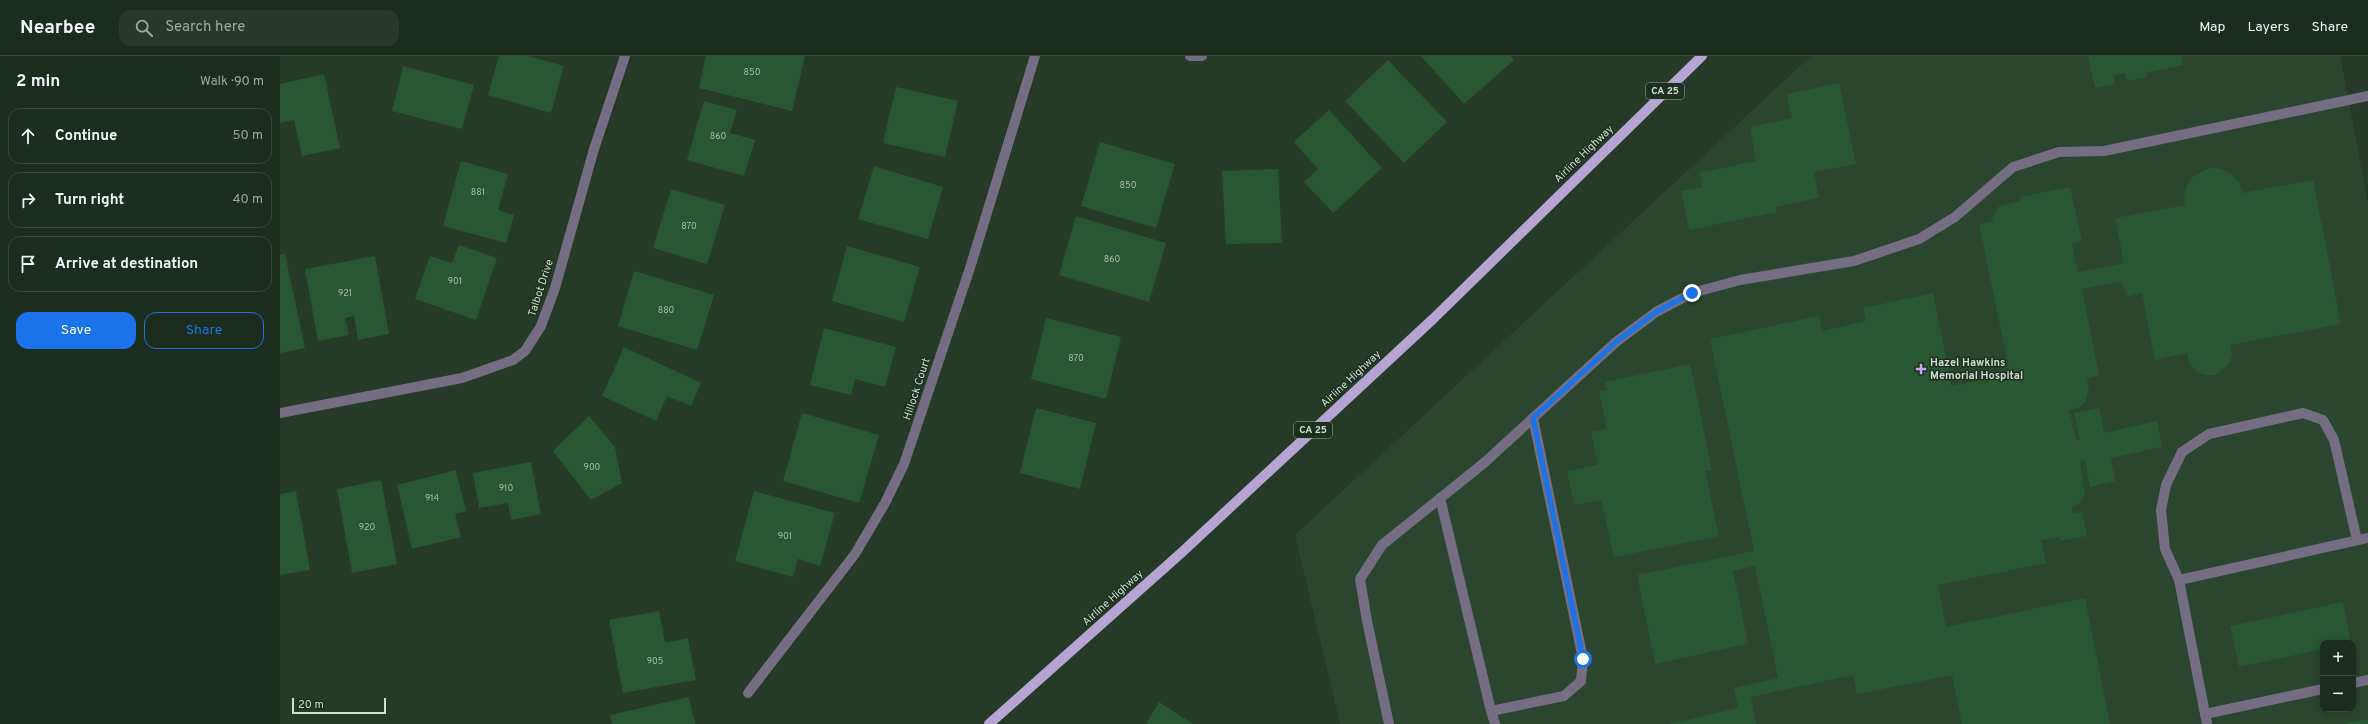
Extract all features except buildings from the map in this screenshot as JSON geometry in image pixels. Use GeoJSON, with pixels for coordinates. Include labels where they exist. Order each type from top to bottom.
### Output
{"type":"FeatureCollection","features":[{"type":"Feature","properties":{"kind":"main road","name":"Airline Highway"},"geometry":{"type":"LineString","coordinates":[[989,724],[1180,554],[1428,324],[1702,56]]}},
{"type":"Feature","properties":{"kind":"street","name":"Talbot Drive"},"geometry":{"type":"LineString","coordinates":[[280,413],[462,378],[512,360],[525,350],[541,326],[555,288],[594,149],[625,56]]}},
{"type":"Feature","properties":{"kind":"street","name":"Hillock Court"},"geometry":{"type":"LineString","coordinates":[[748,693],[855,554],[885,503],[904,464],[970,268],[1034,56]]}},
{"type":"Feature","properties":{"kind":"street"},"geometry":{"type":"LineString","coordinates":[[1190,56],[1202,56]]}},
{"type":"Feature","properties":{"kind":"street"},"geometry":{"type":"LineString","coordinates":[[1389,724],[1366,621],[1360,579],[1382,545],[1484,463],[1616,342],[1656,312],[1692,293],[1740,280],[1854,261],[1919,239],[1955,217],[2013,167],[2059,152],[2104,151],[2368,96]]}},
{"type":"Feature","properties":{"kind":"street"},"geometry":{"type":"LineString","coordinates":[[2320,690],[2206,719],[2179,580],[2165,549],[2162,537],[2160,510],[2164,491],[2182,452],[2209,434],[2303,413],[2323,420],[2334,440],[2357,540]]}},
{"type":"Feature","properties":{"kind":"street"},"geometry":{"type":"LineString","coordinates":[[1491,712],[1564,696],[1581,681],[1583,659],[1533,418]]}},
{"type":"Feature","properties":{"kind":"street"},"geometry":{"type":"LineString","coordinates":[[1440,498],[1494,724]]}},
{"type":"Feature","properties":{"kind":"street"},"geometry":{"type":"LineString","coordinates":[[2179,580],[2368,538]]}},
{"type":"Feature","properties":{"kind":"street"},"geometry":{"type":"LineString","coordinates":[[2356,682],[2368,680]]}},
{"type":"Feature","properties":{"kind":"shaded area","name":"Hazel Hawkins Memorial Hospital"},"geometry":{"type":"Polygon","coordinates":[[[1811,56],[2340,56],[2368,203],[2368,724],[1340,724],[1295,535],[1811,56]]]}},
{"type":"Feature","properties":{"kind":"place","name":"Hazel Hawkins Memorial Hospital"},"geometry":{"type":"Point","coordinates":[1921,369]}},
{"type":"Feature","properties":{"kind":"route"},"geometry":{"type":"LineString","coordinates":[[1583,659],[1533,418],[1616,342],[1656,312],[1692,293]]}}]}
